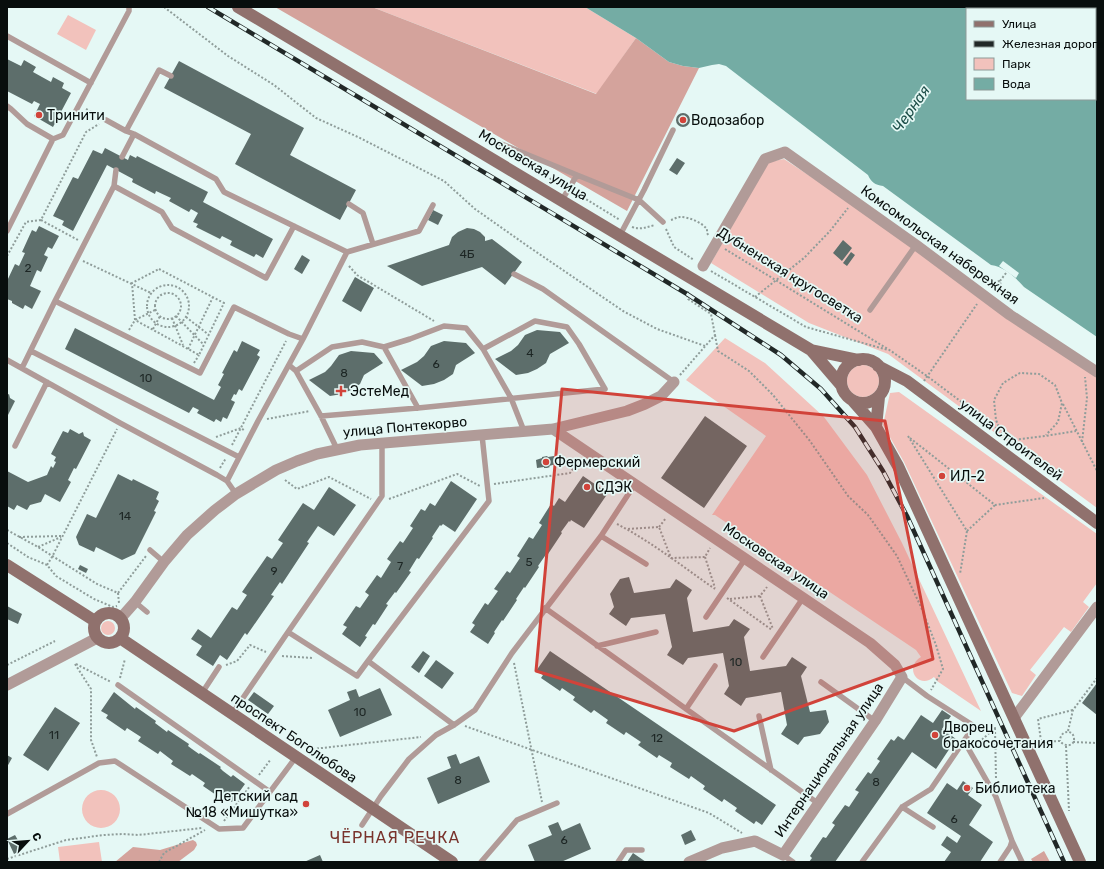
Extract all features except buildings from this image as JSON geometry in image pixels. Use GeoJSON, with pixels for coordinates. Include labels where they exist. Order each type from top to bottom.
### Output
{"type":"FeatureCollection","features":[{"type":"Feature","properties":{"kind":"main road","name":"Московская улица"},"geometry":{"type":"LineString","coordinates":[[238,7],[562,200],[623,229],[696,280],[811,350]]}},
{"type":"Feature","properties":{"kind":"main road"},"geometry":{"type":"LineString","coordinates":[[811,350],[859,360],[866,360],[873,362],[878,366],[885,378],[885,385],[879,397],[866,403],[853,401]]}},
{"type":"Feature","properties":{"kind":"main road"},"geometry":{"type":"LineString","coordinates":[[811,350],[841,385]]}},
{"type":"Feature","properties":{"kind":"main road"},"geometry":{"type":"LineString","coordinates":[[859,360],[847,366],[843,371],[841,378],[843,392],[876,427],[898,466],[1080,862]]}},
{"type":"Feature","properties":{"kind":"main road","name":"улица Строителей"},"geometry":{"type":"LineString","coordinates":[[878,366],[907,381],[917,390],[1097,523]]}},
{"type":"Feature","properties":{"kind":"main road"},"geometry":{"type":"LineString","coordinates":[[885,385],[907,381]]}},
{"type":"Feature","properties":{"kind":"main road"},"geometry":{"type":"LineString","coordinates":[[876,427],[879,397]]}},
{"type":"Feature","properties":{"kind":"main road"},"geometry":{"type":"LineString","coordinates":[[7,565],[95,621]]}},
{"type":"Feature","properties":{"kind":"main road"},"geometry":{"type":"LineString","coordinates":[[107,613],[112,613],[117,615],[120,619],[124,628],[120,638],[111,643],[106,643],[97,638],[94,630],[95,621],[98,617],[107,613]]}},
{"type":"Feature","properties":{"kind":"main road","name":"проспект Боголюбова"},"geometry":{"type":"LineString","coordinates":[[120,638],[448,861]]}},
{"type":"Feature","properties":{"kind":"street","name":"Комсомольская набережная"},"geometry":{"type":"LineString","coordinates":[[716,244],[765,159],[785,152],[1010,314],[1097,372]]}},
{"type":"Feature","properties":{"kind":"street"},"geometry":{"type":"LineString","coordinates":[[703,266],[716,244]]}},
{"type":"Feature","properties":{"kind":"street","name":"улица Понтекорво"},"geometry":{"type":"LineString","coordinates":[[120,619],[187,535],[215,510],[236,494],[276,470],[317,454],[360,445],[553,429],[627,411],[661,396],[674,382]]}},
{"type":"Feature","properties":{"kind":"street","name":"Московская улица"},"geometry":{"type":"LineString","coordinates":[[553,429],[870,643],[895,665],[902,677]]}},
{"type":"Feature","properties":{"kind":"street"},"geometry":{"type":"LineString","coordinates":[[1014,718],[1097,607]]}},
{"type":"Feature","properties":{"kind":"street"},"geometry":{"type":"LineString","coordinates":[[7,685],[97,638]]}},
{"type":"Feature","properties":{"kind":"street","name":"Интернациональная улица"},"geometry":{"type":"LineString","coordinates":[[689,862],[722,848],[755,841],[783,855],[875,721],[902,677]]}},
{"type":"Feature","properties":{"kind":"lane"},"geometry":{"type":"LineString","coordinates":[[7,231],[53,139],[63,135],[80,105],[129,7]]}},
{"type":"Feature","properties":{"kind":"lane"},"geometry":{"type":"LineString","coordinates":[[7,36],[91,83]]}},
{"type":"Feature","properties":{"kind":"lane"},"geometry":{"type":"LineString","coordinates":[[126,131],[159,70],[171,76]]}},
{"type":"Feature","properties":{"kind":"lane"},"geometry":{"type":"LineString","coordinates":[[7,106],[27,124],[53,139]]}},
{"type":"Feature","properties":{"kind":"lane"},"geometry":{"type":"LineString","coordinates":[[106,120],[216,179],[224,192],[347,252],[418,231],[433,205]]}},
{"type":"Feature","properties":{"kind":"lane"},"geometry":{"type":"LineString","coordinates":[[623,229],[673,130]]}},
{"type":"Feature","properties":{"kind":"lane"},"geometry":{"type":"LineString","coordinates":[[122,157],[134,134]]}},
{"type":"Feature","properties":{"kind":"lane"},"geometry":{"type":"LineString","coordinates":[[499,143],[638,200],[663,222]]}},
{"type":"Feature","properties":{"kind":"lane"},"geometry":{"type":"LineString","coordinates":[[22,368],[76,258],[114,186],[116,170]]}},
{"type":"Feature","properties":{"kind":"lane"},"geometry":{"type":"LineString","coordinates":[[562,200],[577,175]]}},
{"type":"Feature","properties":{"kind":"lane"},"geometry":{"type":"LineString","coordinates":[[114,186],[162,212],[172,228],[266,278],[294,226]]}},
{"type":"Feature","properties":{"kind":"lane"},"geometry":{"type":"LineString","coordinates":[[349,204],[363,213],[373,244]]}},
{"type":"Feature","properties":{"kind":"lane"},"geometry":{"type":"LineString","coordinates":[[870,310],[916,245]]}},
{"type":"Feature","properties":{"kind":"lane"},"geometry":{"type":"LineString","coordinates":[[227,481],[289,366],[347,252]]}},
{"type":"Feature","properties":{"kind":"lane"},"geometry":{"type":"LineString","coordinates":[[514,274],[543,289],[674,382]]}},
{"type":"Feature","properties":{"kind":"lane"},"geometry":{"type":"LineString","coordinates":[[55,301],[200,373],[234,307],[289,334],[303,339]]}},
{"type":"Feature","properties":{"kind":"lane"},"geometry":{"type":"LineString","coordinates":[[321,416],[418,408],[604,389],[579,344],[567,328],[536,321],[484,349]]}},
{"type":"Feature","properties":{"kind":"lane"},"geometry":{"type":"LineString","coordinates":[[296,371],[332,347],[362,342],[384,347],[444,326],[466,328],[484,349],[511,398],[524,432]]}},
{"type":"Feature","properties":{"kind":"lane"},"geometry":{"type":"LineString","coordinates":[[384,347],[418,408]]}},
{"type":"Feature","properties":{"kind":"lane"},"geometry":{"type":"LineString","coordinates":[[31,351],[239,457]]}},
{"type":"Feature","properties":{"kind":"lane"},"geometry":{"type":"LineString","coordinates":[[7,360],[217,475],[227,481],[236,494]]}},
{"type":"Feature","properties":{"kind":"lane"},"geometry":{"type":"LineString","coordinates":[[289,366],[296,371],[337,449]]}},
{"type":"Feature","properties":{"kind":"lane"},"geometry":{"type":"LineString","coordinates":[[15,446],[47,382]]}},
{"type":"Feature","properties":{"kind":"lane"},"geometry":{"type":"LineString","coordinates":[[288,632],[357,676],[489,501],[482,435]]}},
{"type":"Feature","properties":{"kind":"lane"},"geometry":{"type":"LineString","coordinates":[[232,714],[382,496],[382,442]]}},
{"type":"Feature","properties":{"kind":"lane"},"geometry":{"type":"LineString","coordinates":[[362,825],[381,796],[409,759],[436,735],[454,725],[475,710],[512,652],[601,536],[635,484]]}},
{"type":"Feature","properties":{"kind":"lane"},"geometry":{"type":"LineString","coordinates":[[601,536],[646,564]]}},
{"type":"Feature","properties":{"kind":"lane"},"geometry":{"type":"LineString","coordinates":[[150,550],[164,562]]}},
{"type":"Feature","properties":{"kind":"lane"},"geometry":{"type":"LineString","coordinates":[[706,617],[745,559]]}},
{"type":"Feature","properties":{"kind":"lane"},"geometry":{"type":"LineString","coordinates":[[764,657],[802,598]]}},
{"type":"Feature","properties":{"kind":"lane"},"geometry":{"type":"LineString","coordinates":[[135,602],[147,612]]}},
{"type":"Feature","properties":{"kind":"lane"},"geometry":{"type":"LineString","coordinates":[[545,608],[819,804]]}},
{"type":"Feature","properties":{"kind":"lane"},"geometry":{"type":"LineString","coordinates":[[597,646],[656,632]]}},
{"type":"Feature","properties":{"kind":"lane"},"geometry":{"type":"LineString","coordinates":[[368,661],[454,725]]}},
{"type":"Feature","properties":{"kind":"lane"},"geometry":{"type":"LineString","coordinates":[[686,709],[715,666]]}},
{"type":"Feature","properties":{"kind":"lane"},"geometry":{"type":"LineString","coordinates":[[202,694],[219,667]]}},
{"type":"Feature","properties":{"kind":"lane","name":"Московская улица"},"geometry":{"type":"LineString","coordinates":[[902,677],[927,696],[974,726]]}},
{"type":"Feature","properties":{"kind":"lane"},"geometry":{"type":"LineString","coordinates":[[821,682],[875,721]]}},
{"type":"Feature","properties":{"kind":"lane"},"geometry":{"type":"LineString","coordinates":[[118,685],[270,792]]}},
{"type":"Feature","properties":{"kind":"lane"},"geometry":{"type":"LineString","coordinates":[[759,716],[771,770]]}},
{"type":"Feature","properties":{"kind":"lane"},"geometry":{"type":"LineString","coordinates":[[862,862],[902,807],[931,789],[974,726]]}},
{"type":"Feature","properties":{"kind":"lane"},"geometry":{"type":"LineString","coordinates":[[964,741],[996,797],[1012,841],[1022,862]]}},
{"type":"Feature","properties":{"kind":"lane"},"geometry":{"type":"LineString","coordinates":[[7,814],[99,763],[115,762],[218,829],[243,828],[296,757]]}},
{"type":"Feature","properties":{"kind":"lane"},"geometry":{"type":"LineString","coordinates":[[481,862],[517,820],[558,803]]}},
{"type":"Feature","properties":{"kind":"lane"},"geometry":{"type":"LineString","coordinates":[[902,807],[933,827]]}},
{"type":"Feature","properties":{"kind":"lane"},"geometry":{"type":"LineString","coordinates":[[1000,862],[1010,847],[1012,841]]}},
{"type":"Feature","properties":{"kind":"lane"},"geometry":{"type":"LineString","coordinates":[[618,862],[626,850],[642,850]]}},
{"type":"Feature","properties":{"kind":"lane"},"geometry":{"type":"LineString","coordinates":[[783,855],[793,862]]}},
{"type":"Feature","properties":{"kind":"path"},"geometry":{"type":"LineString","coordinates":[[164,7],[228,56],[274,85],[316,118],[358,137],[444,181],[475,209],[623,310],[657,329],[705,346]]}},
{"type":"Feature","properties":{"kind":"path"},"geometry":{"type":"LineString","coordinates":[[40,220],[86,132],[106,120],[80,105]]}},
{"type":"Feature","properties":{"kind":"path","name":"Дубненская кругосветка"},"geometry":{"type":"LineString","coordinates":[[522,162],[569,189],[623,229],[644,228],[679,217],[689,219],[704,226],[707,229],[707,233],[716,244],[891,351],[1012,440],[1076,431]]}},
{"type":"Feature","properties":{"kind":"path"},"geometry":{"type":"LineString","coordinates":[[756,297],[804,258],[830,231],[853,201]]}},
{"type":"Feature","properties":{"kind":"path"},"geometry":{"type":"LineString","coordinates":[[7,256],[26,222],[40,220],[84,243]]}},
{"type":"Feature","properties":{"kind":"path"},"geometry":{"type":"LineString","coordinates":[[663,222],[674,247],[703,266],[806,327],[891,351]]}},
{"type":"Feature","properties":{"kind":"path"},"geometry":{"type":"LineString","coordinates":[[76,258],[151,293]]}},
{"type":"Feature","properties":{"kind":"path"},"geometry":{"type":"LineString","coordinates":[[344,259],[357,275],[444,326]]}},
{"type":"Feature","properties":{"kind":"path"},"geometry":{"type":"LineString","coordinates":[[132,283],[159,269],[224,303],[198,355],[135,320]]}},
{"type":"Feature","properties":{"kind":"path"},"geometry":{"type":"LineString","coordinates":[[1000,281],[1006,273]]}},
{"type":"Feature","properties":{"kind":"path"},"geometry":{"type":"LineString","coordinates":[[696,280],[687,294],[688,299],[711,314],[718,351],[749,371],[773,395],[810,441],[848,496],[868,516],[897,556],[921,607],[944,669],[927,696]]}},
{"type":"Feature","properties":{"kind":"path"},"geometry":{"type":"LineString","coordinates":[[132,283],[135,320]]}},
{"type":"Feature","properties":{"kind":"path"},"geometry":{"type":"LineString","coordinates":[[170,284],[183,290],[187,296],[189,310],[182,322],[176,326],[169,328],[162,327],[156,324],[148,313],[146,306],[148,299],[156,288],[170,284]]}},
{"type":"Feature","properties":{"kind":"path"},"geometry":{"type":"LineString","coordinates":[[170,292],[174,294],[180,300],[182,305],[181,309],[176,316],[172,318],[168,319],[160,316],[156,310],[156,301],[165,293],[170,292]]}},
{"type":"Feature","properties":{"kind":"path"},"geometry":{"type":"LineString","coordinates":[[917,390],[984,295]]}},
{"type":"Feature","properties":{"kind":"path"},"geometry":{"type":"LineString","coordinates":[[188,349],[213,297]]}},
{"type":"Feature","properties":{"kind":"path"},"geometry":{"type":"LineString","coordinates":[[125,336],[135,320],[156,310]]}},
{"type":"Feature","properties":{"kind":"path"},"geometry":{"type":"LineString","coordinates":[[153,329],[160,316]]}},
{"type":"Feature","properties":{"kind":"path"},"geometry":{"type":"LineString","coordinates":[[176,316],[211,351]]}},
{"type":"Feature","properties":{"kind":"path"},"geometry":{"type":"LineString","coordinates":[[186,317],[217,340]]}},
{"type":"Feature","properties":{"kind":"path"},"geometry":{"type":"LineString","coordinates":[[172,318],[183,346]]}},
{"type":"Feature","properties":{"kind":"path"},"geometry":{"type":"LineString","coordinates":[[217,475],[289,334]]}},
{"type":"Feature","properties":{"kind":"path"},"geometry":{"type":"LineString","coordinates":[[674,382],[715,335]]}},
{"type":"Feature","properties":{"kind":"path"},"geometry":{"type":"LineString","coordinates":[[1082,442],[1087,398],[1084,364]]}},
{"type":"Feature","properties":{"kind":"path"},"geometry":{"type":"LineString","coordinates":[[1000,431],[996,420],[994,400],[1003,383],[1020,373],[1039,374],[1055,385],[1062,403],[1097,471]]}},
{"type":"Feature","properties":{"kind":"path"},"geometry":{"type":"LineString","coordinates":[[1045,436],[1058,422],[1062,403]]}},
{"type":"Feature","properties":{"kind":"path"},"geometry":{"type":"LineString","coordinates":[[258,421],[317,409]]}},
{"type":"Feature","properties":{"kind":"path"},"geometry":{"type":"LineString","coordinates":[[47,565],[120,423]]}},
{"type":"Feature","properties":{"kind":"path"},"geometry":{"type":"LineString","coordinates":[[205,440],[241,428],[251,434]]}},
{"type":"Feature","properties":{"kind":"path"},"geometry":{"type":"LineString","coordinates":[[967,531],[908,436],[995,505]]}},
{"type":"Feature","properties":{"kind":"path"},"geometry":{"type":"LineString","coordinates":[[285,480],[297,490],[329,477],[378,503],[457,474],[479,486],[570,473],[580,459]]}},
{"type":"Feature","properties":{"kind":"path"},"geometry":{"type":"LineString","coordinates":[[960,578],[967,531],[995,505],[1046,497]]}},
{"type":"Feature","properties":{"kind":"path"},"geometry":{"type":"LineString","coordinates":[[627,529],[659,527],[666,518]]}},
{"type":"Feature","properties":{"kind":"path"},"geometry":{"type":"LineString","coordinates":[[611,521],[627,529],[715,589],[705,557],[710,548]]}},
{"type":"Feature","properties":{"kind":"path"},"geometry":{"type":"LineString","coordinates":[[659,527],[671,558]]}},
{"type":"Feature","properties":{"kind":"path"},"geometry":{"type":"LineString","coordinates":[[7,530],[38,547],[97,584],[118,594]]}},
{"type":"Feature","properties":{"kind":"path"},"geometry":{"type":"LineString","coordinates":[[18,537],[62,536]]}},
{"type":"Feature","properties":{"kind":"path"},"geometry":{"type":"LineString","coordinates":[[38,547],[62,536]]}},
{"type":"Feature","properties":{"kind":"path"},"geometry":{"type":"LineString","coordinates":[[7,543],[28,557],[47,565],[56,576],[94,599],[113,607],[120,606],[118,594],[150,550]]}},
{"type":"Feature","properties":{"kind":"path"},"geometry":{"type":"LineString","coordinates":[[671,558],[705,557]]}},
{"type":"Feature","properties":{"kind":"path"},"geometry":{"type":"LineString","coordinates":[[729,599],[760,596],[767,587]]}},
{"type":"Feature","properties":{"kind":"path"},"geometry":{"type":"LineString","coordinates":[[721,593],[774,630],[760,596]]}},
{"type":"Feature","properties":{"kind":"path"},"geometry":{"type":"LineString","coordinates":[[7,665],[55,641]]}},
{"type":"Feature","properties":{"kind":"path"},"geometry":{"type":"LineString","coordinates":[[512,652],[543,809]]}},
{"type":"Feature","properties":{"kind":"path"},"geometry":{"type":"LineString","coordinates":[[99,763],[91,740],[91,689],[74,664],[118,685],[124,659]]}},
{"type":"Feature","properties":{"kind":"path"},"geometry":{"type":"LineString","coordinates":[[1068,732],[1073,710],[1097,678]]}},
{"type":"Feature","properties":{"kind":"path"},"geometry":{"type":"LineString","coordinates":[[1066,746],[1060,741],[1039,742],[1038,719],[1073,710]]}},
{"type":"Feature","properties":{"kind":"path"},"geometry":{"type":"LineString","coordinates":[[454,725],[467,726],[709,813],[755,841]]}},
{"type":"Feature","properties":{"kind":"path"},"geometry":{"type":"LineString","coordinates":[[974,726],[995,728]]}},
{"type":"Feature","properties":{"kind":"path"},"geometry":{"type":"LineString","coordinates":[[969,750],[995,728]]}},
{"type":"Feature","properties":{"kind":"path"},"geometry":{"type":"LineString","coordinates":[[995,728],[996,797]]}},
{"type":"Feature","properties":{"kind":"path"},"geometry":{"type":"LineString","coordinates":[[1060,741],[1060,736],[1063,732],[1068,732],[1072,733],[1074,738],[1073,742]]}},
{"type":"Feature","properties":{"kind":"path"},"geometry":{"type":"LineString","coordinates":[[313,749],[436,735]]}},
{"type":"Feature","properties":{"kind":"path"},"geometry":{"type":"LineString","coordinates":[[1066,746],[1073,742],[1097,742]]}},
{"type":"Feature","properties":{"kind":"path"},"geometry":{"type":"LineString","coordinates":[[1066,746],[1070,813]]}},
{"type":"Feature","properties":{"kind":"path"},"geometry":{"type":"LineString","coordinates":[[218,829],[271,759]]}},
{"type":"Feature","properties":{"kind":"path"},"geometry":{"type":"LineString","coordinates":[[7,859],[66,840],[104,835],[138,835],[210,827],[164,853],[159,862]]}},
{"type":"Feature","properties":{"kind":"highlighted area"},"geometry":{"type":"Polygon","coordinates":[[[562,389],[885,421],[933,659],[734,731],[536,671],[562,389]]]}},
{"type":"Feature","properties":{"kind":"green space"},"geometry":{"type":"Polygon","coordinates":[[[372,7],[585,7],[636,38],[597,94],[372,7]]]}},
{"type":"Feature","properties":{"kind":"green space"},"geometry":{"type":"Polygon","coordinates":[[[68,15],[96,30],[86,50],[57,34],[68,15]]]}},
{"type":"Feature","properties":{"kind":"green space"},"geometry":{"type":"Polygon","coordinates":[[[784,159],[848,201],[1097,374],[1097,508],[888,354],[809,323],[711,263],[768,162],[784,159]]]}},
{"type":"Feature","properties":{"kind":"green space"},"geometry":{"type":"Polygon","coordinates":[[[725,338],[765,363],[824,417],[867,475],[902,543],[981,711],[937,681],[934,677],[923,681],[915,676],[913,667],[921,657],[916,650],[715,515],[712,515],[766,436],[686,380],[725,338]]]}},
{"type":"Feature","properties":{"kind":"green space"},"geometry":{"type":"Polygon","coordinates":[[[860,365],[866,365],[876,372],[879,381],[878,387],[872,394],[866,397],[860,397],[850,390],[847,384],[847,378],[854,368],[860,365]]]}},
{"type":"Feature","properties":{"kind":"green space"},"geometry":{"type":"Polygon","coordinates":[[[899,392],[1097,534],[1097,583],[1083,602],[1089,607],[1071,632],[1064,627],[1030,670],[1036,675],[1022,696],[1012,693],[904,462],[883,425],[890,393],[899,392]]]}},
{"type":"Feature","properties":{"kind":"green space"},"geometry":{"type":"Polygon","coordinates":[[[105,621],[111,621],[115,625],[115,631],[111,635],[105,635],[101,631],[101,625],[105,621]]]}},
{"type":"Feature","properties":{"kind":"green space"},"geometry":{"type":"Polygon","coordinates":[[[97,790],[105,790],[112,793],[117,798],[120,809],[117,820],[112,825],[105,828],[97,828],[90,825],[85,820],[82,813],[82,805],[85,798],[90,793],[97,790]]]}},
{"type":"Feature","properties":{"kind":"green space"},"geometry":{"type":"Polygon","coordinates":[[[99,842],[102,862],[60,862],[58,847],[99,842]]]}},
{"type":"Feature","properties":{"kind":"shaded area"},"geometry":{"type":"Polygon","coordinates":[[[275,7],[372,7],[596,94],[636,38],[669,62],[699,68],[627,211],[275,7]]]}},
{"type":"Feature","properties":{"kind":"shaded area"},"geometry":{"type":"Polygon","coordinates":[[[193,840],[197,845],[194,850],[178,862],[115,862],[133,847],[160,850],[193,840]]]}},
{"type":"Feature","properties":{"kind":"shaded area"},"geometry":{"type":"Polygon","coordinates":[[[1044,851],[1050,862],[1033,862],[1031,859],[1044,851]]]}},
{"type":"Feature","properties":{"kind":"water","name":"Черная"},"geometry":{"type":"Polygon","coordinates":[[[585,7],[1097,7],[1097,337],[1024,287],[1009,273],[1001,268],[991,265],[883,186],[874,183],[870,180],[868,175],[726,66],[719,64],[699,68],[669,62],[636,38],[585,7]]]}},
{"type":"Feature","properties":{"kind":"pier"},"geometry":{"type":"Polygon","coordinates":[[[1003,261],[1019,273],[1016,278],[999,266],[1003,261]]]}},
{"type":"Feature","properties":{"kind":"railway"},"geometry":{"type":"LineString","coordinates":[[208,7],[687,294],[781,355],[821,389],[855,427],[883,471],[907,516],[1064,862]]}},
{"type":"Feature","properties":{"kind":"place","name":"Тринити"},"geometry":{"type":"Point","coordinates":[39,115]}},
{"type":"Feature","properties":{"kind":"place","name":"Водозабор"},"geometry":{"type":"Point","coordinates":[683,120]}},
{"type":"Feature","properties":{"kind":"place","name":"ЭстеМед"},"geometry":{"type":"Point","coordinates":[341,391]}},
{"type":"Feature","properties":{"kind":"place","name":"Фермерский"},"geometry":{"type":"Point","coordinates":[546,462]}},
{"type":"Feature","properties":{"kind":"place","name":"ИЛ-2"},"geometry":{"type":"Point","coordinates":[942,476]}},
{"type":"Feature","properties":{"kind":"place","name":"СДЭК"},"geometry":{"type":"Point","coordinates":[587,487]}},
{"type":"Feature","properties":{"kind":"place","name":"Дворец бракосочетания"},"geometry":{"type":"Point","coordinates":[935,735]}},
{"type":"Feature","properties":{"kind":"place","name":"Библиотека"},"geometry":{"type":"Point","coordinates":[967,788]}},
{"type":"Feature","properties":{"kind":"place","name":"Детский сад №18 «Мишутка»"},"geometry":{"type":"Point","coordinates":[306,804]}},
{"type":"Feature","properties":{"kind":"district","name":"ЧЁРНАЯ РЕЧКА"},"geometry":{"type":"Point","coordinates":[395,837]}}]}
